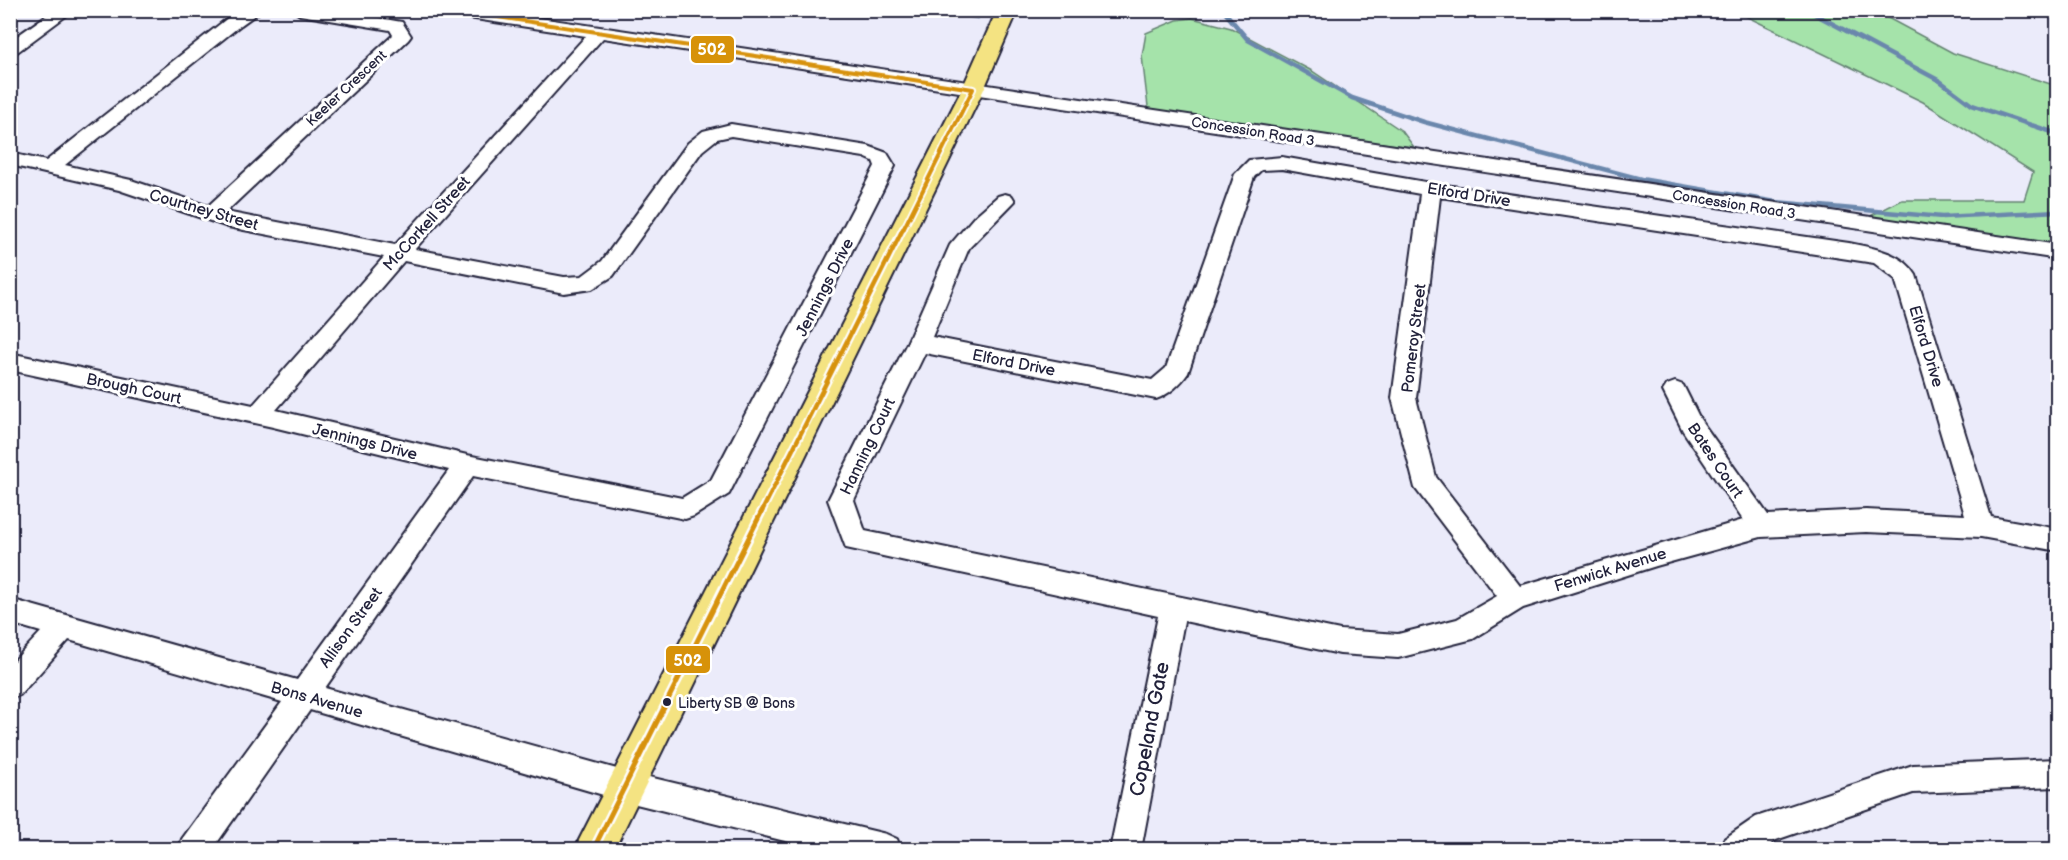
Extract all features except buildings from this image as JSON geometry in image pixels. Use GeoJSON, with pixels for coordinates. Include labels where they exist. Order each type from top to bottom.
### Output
{"type":"FeatureCollection","features":[{"type":"Feature","properties":{"kind":"main road"},"geometry":{"type":"LineString","coordinates":[[593,849],[973,89],[1008,10]]}},
{"type":"Feature","properties":{"kind":"street"},"geometry":{"type":"LineString","coordinates":[[10,49],[66,10]]}},
{"type":"Feature","properties":{"kind":"street"},"geometry":{"type":"LineString","coordinates":[[51,167],[235,21],[254,10]]}},
{"type":"Feature","properties":{"kind":"street","name":"Keeler Crescent"},"geometry":{"type":"LineString","coordinates":[[211,215],[402,36],[396,26],[300,10]]}},
{"type":"Feature","properties":{"kind":"street","name":"Concession Road 3"},"geometry":{"type":"LineString","coordinates":[[449,10],[2058,252]]}},
{"type":"Feature","properties":{"kind":"street","name":"McCorkell Street"},"geometry":{"type":"LineString","coordinates":[[257,416],[598,33]]}},
{"type":"Feature","properties":{"kind":"street","name":"Jennings Drive"},"geometry":{"type":"LineString","coordinates":[[257,416],[467,465],[685,509],[720,487],[884,171],[884,162],[868,152],[731,130],[710,135],[695,147],[610,266],[592,281],[580,285],[564,285],[399,254]]}},
{"type":"Feature","properties":{"kind":"street","name":"Courtney Street"},"geometry":{"type":"LineString","coordinates":[[10,159],[124,185],[211,215],[399,254]]}},
{"type":"Feature","properties":{"kind":"street","name":"Elford Drive"},"geometry":{"type":"LineString","coordinates":[[918,343],[1156,390],[1176,373],[1245,174],[1256,164],[1282,163],[1431,189],[1849,250],[1881,257],[1905,275],[1982,526]]}},
{"type":"Feature","properties":{"kind":"street","name":"Pomeroy Street"},"geometry":{"type":"LineString","coordinates":[[1431,189],[1404,398],[1424,481],[1515,599]]}},
{"type":"Feature","properties":{"kind":"street","name":"Hanning Court"},"geometry":{"type":"LineString","coordinates":[[1005,201],[960,245],[918,343],[841,500],[855,540],[1173,609]]}},
{"type":"Feature","properties":{"kind":"street","name":"Brough Court"},"geometry":{"type":"LineString","coordinates":[[10,360],[257,416]]}},
{"type":"Feature","properties":{"kind":"street","name":"Bates Court"},"geometry":{"type":"LineString","coordinates":[[1675,391],[1691,424],[1761,526]]}},
{"type":"Feature","properties":{"kind":"street","name":"Allison Street"},"geometry":{"type":"LineString","coordinates":[[193,849],[467,465]]}},
{"type":"Feature","properties":{"kind":"street","name":"Fenwick Avenue"},"geometry":{"type":"LineString","coordinates":[[1173,609],[1340,642],[1398,646],[1463,630],[1515,599],[1656,555],[1761,526],[1866,521],[1982,526],[2058,540]]}},
{"type":"Feature","properties":{"kind":"street","name":"Copeland Gate"},"geometry":{"type":"LineString","coordinates":[[1125,849],[1173,609]]}},
{"type":"Feature","properties":{"kind":"street","name":"Bons Avenue"},"geometry":{"type":"LineString","coordinates":[[10,611],[624,786],[886,849]]}},
{"type":"Feature","properties":{"kind":"street"},"geometry":{"type":"LineString","coordinates":[[10,686],[65,625]]}},
{"type":"Feature","properties":{"kind":"street"},"geometry":{"type":"LineString","coordinates":[[1735,849],[1767,828],[1914,778],[2058,773]]}},
{"type":"Feature","properties":{"kind":"green space"},"geometry":{"type":"Polygon","coordinates":[[[1735,11],[1875,11],[1953,53],[2057,86],[2057,258],[1890,234],[1866,218],[1902,200],[2024,200],[2033,172],[1923,102],[1735,11]]]}},
{"type":"Feature","properties":{"kind":"green space"},"geometry":{"type":"Polygon","coordinates":[[[1192,18],[1231,28],[1312,71],[1402,131],[1414,147],[1149,115],[1142,56],[1146,33],[1177,20],[1192,18]]]}},
{"type":"Feature","properties":{"kind":"waterway"},"geometry":{"type":"LineString","coordinates":[[937,10],[977,17]]}},
{"type":"Feature","properties":{"kind":"waterway"},"geometry":{"type":"LineString","coordinates":[[1223,10],[1248,40],[1352,98],[1424,122],[1641,179],[1776,202],[1942,217],[2058,211]]}},
{"type":"Feature","properties":{"kind":"waterway"},"geometry":{"type":"LineString","coordinates":[[1807,10],[1940,81],[1972,105],[2058,134]]}},
{"type":"Feature","properties":{"kind":"transit line","name":"502"},"geometry":{"type":"LineString","coordinates":[[452,10],[973,89]]}},
{"type":"Feature","properties":{"kind":"transit line","name":"502"},"geometry":{"type":"LineString","coordinates":[[593,850],[973,89]]}},
{"type":"Feature","properties":{"kind":"place","name":"Liberty SB @ Bons"},"geometry":{"type":"Point","coordinates":[667,702]}}]}
